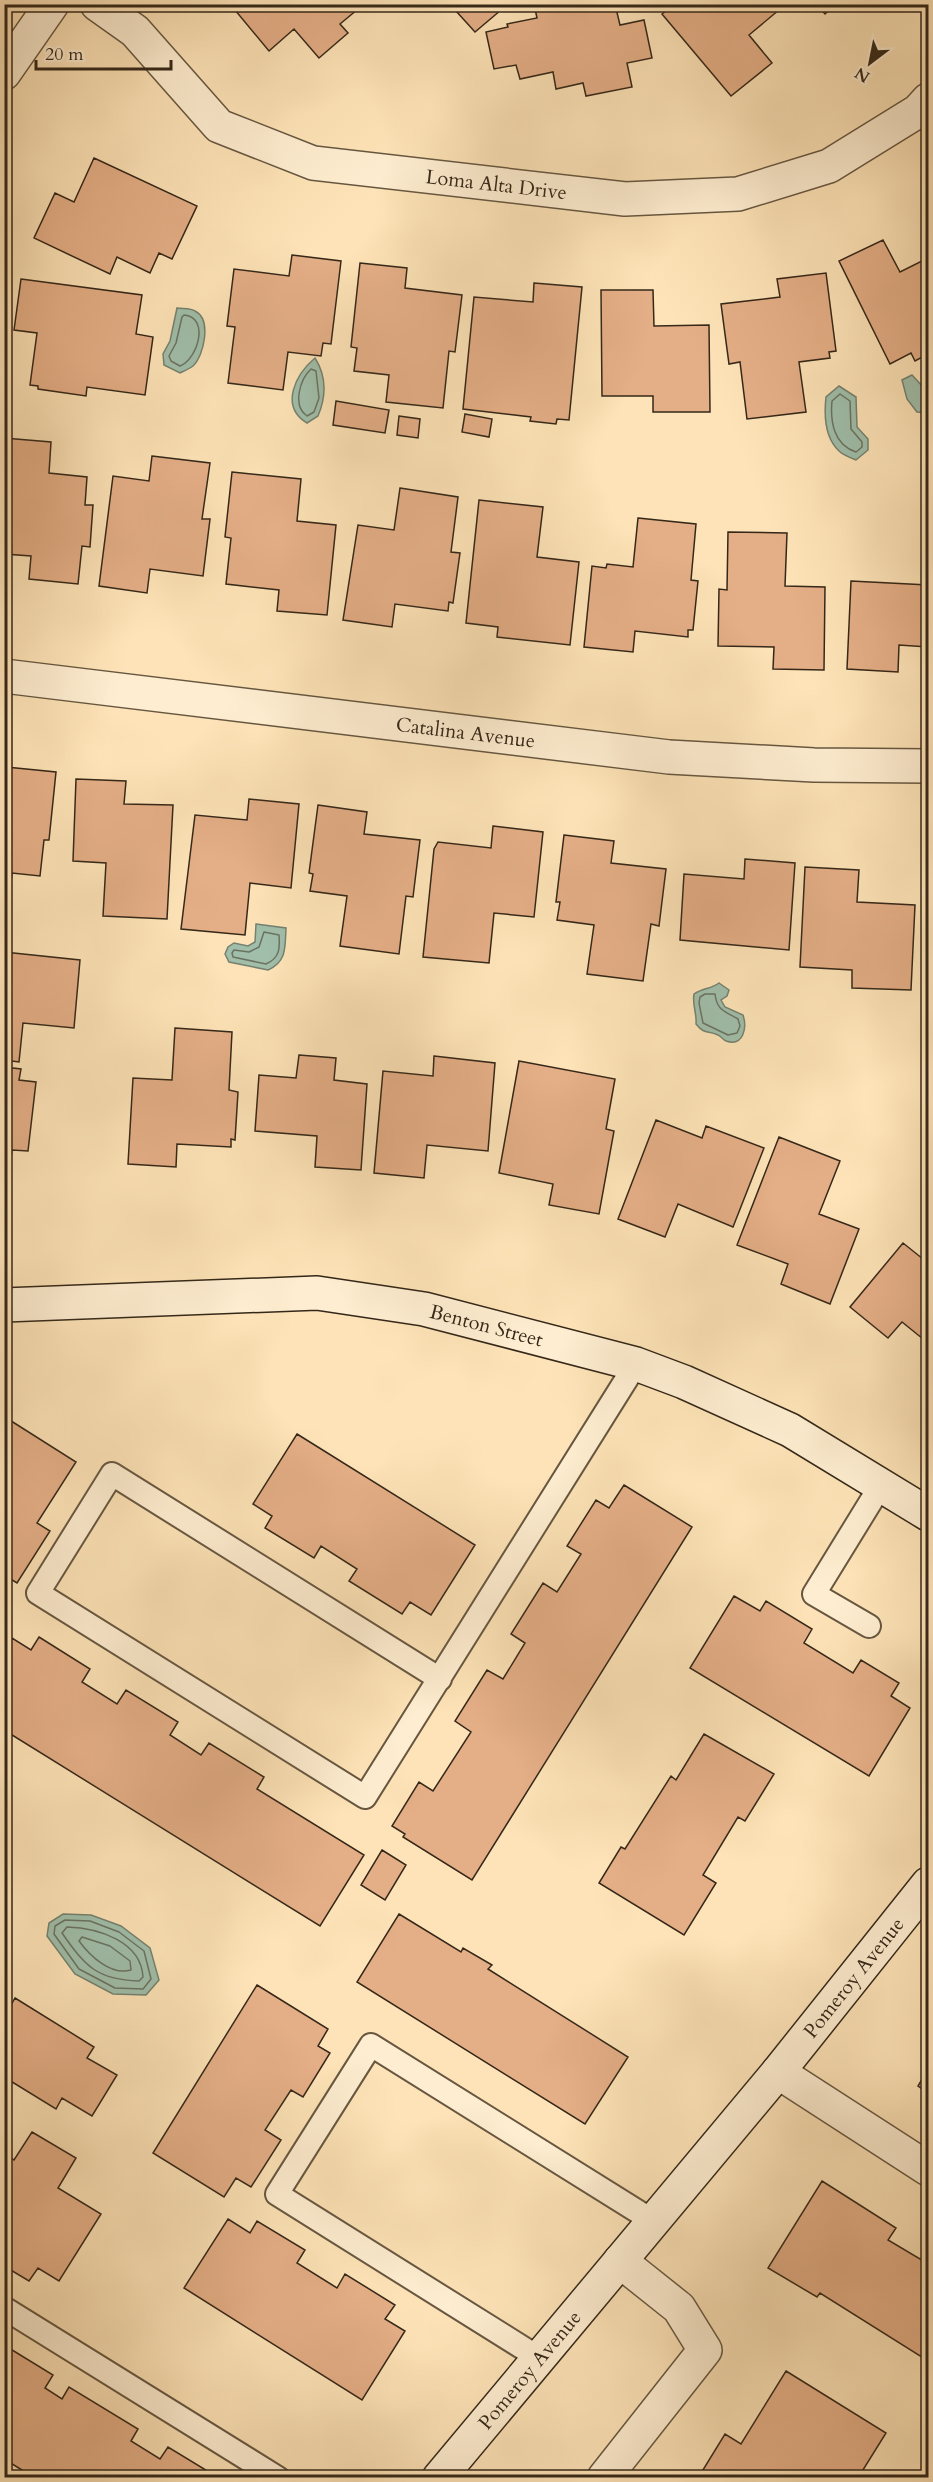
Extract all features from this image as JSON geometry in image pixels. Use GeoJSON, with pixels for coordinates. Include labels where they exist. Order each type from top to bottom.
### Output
{"type":"FeatureCollection","features":[{"type":"Feature","properties":{"kind":"street"},"geometry":{"type":"LineString","coordinates":[[4,73],[51,4]]}},
{"type":"Feature","properties":{"kind":"street","name":"Loma Alta Drive"},"geometry":{"type":"LineString","coordinates":[[97,4],[135,30],[219,126],[313,163],[625,200],[738,194],[829,166],[918,111],[928,99]]}},
{"type":"Feature","properties":{"kind":"street","name":"Catalina Avenue"},"geometry":{"type":"LineString","coordinates":[[4,676],[669,757],[814,765],[928,766]]}},
{"type":"Feature","properties":{"kind":"street","name":"Benton Street"},"geometry":{"type":"LineString","coordinates":[[4,1305],[318,1293],[424,1309],[636,1364],[684,1382],[790,1430],[928,1514]]}},
{"type":"Feature","properties":{"kind":"street","name":"Pomeroy Avenue"},"geometry":{"type":"LineString","coordinates":[[439,2478],[778,2072],[928,1884]]}},
{"type":"Feature","properties":{"kind":"street"},"geometry":{"type":"LineString","coordinates":[[778,2072],[928,2169]]}},
{"type":"Feature","properties":{"kind":"street"},"geometry":{"type":"LineString","coordinates":[[604,2478],[705,2350],[680,2308],[620,2261]]}},
{"type":"Feature","properties":{"kind":"lane"},"geometry":{"type":"LineString","coordinates":[[440,1679],[112,1474],[38,1593],[365,1797],[440,1679],[636,1364]]}},
{"type":"Feature","properties":{"kind":"lane"},"geometry":{"type":"LineString","coordinates":[[868,1626],[814,1594],[881,1485]]}},
{"type":"Feature","properties":{"kind":"lane"},"geometry":{"type":"LineString","coordinates":[[539,2358],[278,2194],[371,2045],[653,2222]]}},
{"type":"Feature","properties":{"kind":"lane"},"geometry":{"type":"LineString","coordinates":[[4,2308],[278,2478]]}},
{"type":"Feature","properties":{"kind":"water"},"geometry":{"type":"Polygon","coordinates":[[[177,308],[195,311],[200,315],[205,329],[203,346],[197,361],[180,373],[164,365],[163,354],[170,341],[177,308]]]}},
{"type":"Feature","properties":{"kind":"water"},"geometry":{"type":"Polygon","coordinates":[[[315,358],[322,372],[324,394],[318,416],[307,423],[294,408],[293,390],[302,373],[315,358]]]}},
{"type":"Feature","properties":{"kind":"water"},"geometry":{"type":"Polygon","coordinates":[[[912,375],[924,388],[928,386],[928,413],[917,412],[907,399],[902,380],[912,375]]]}},
{"type":"Feature","properties":{"kind":"water"},"geometry":{"type":"Polygon","coordinates":[[[839,386],[856,397],[857,427],[868,439],[868,450],[856,460],[843,454],[834,446],[826,426],[826,397],[839,386]]]}},
{"type":"Feature","properties":{"kind":"water"},"geometry":{"type":"Polygon","coordinates":[[[256,924],[286,928],[282,958],[279,963],[268,970],[229,962],[225,954],[228,947],[234,943],[248,946],[255,942],[256,924]]]}},
{"type":"Feature","properties":{"kind":"water"},"geometry":{"type":"Polygon","coordinates":[[[719,983],[729,990],[727,996],[721,1000],[725,1007],[743,1015],[745,1025],[743,1035],[737,1041],[726,1041],[719,1035],[704,1031],[696,1024],[694,994],[719,983]]]}},
{"type":"Feature","properties":{"kind":"water"},"geometry":{"type":"Polygon","coordinates":[[[63,1914],[91,1915],[121,1926],[150,1948],[159,1980],[146,1995],[113,1994],[75,1974],[47,1936],[49,1923],[63,1914]]]}},
{"type":"Feature","properties":{"kind":"building"},"geometry":{"type":"Polygon","coordinates":[[[230,4],[364,4],[340,24],[348,33],[319,58],[294,29],[269,51],[230,4]]]}},
{"type":"Feature","properties":{"kind":"building"},"geometry":{"type":"Polygon","coordinates":[[[464,4],[496,4],[501,10],[475,32],[456,11],[464,4]]]}},
{"type":"Feature","properties":{"kind":"building"},"geometry":{"type":"Polygon","coordinates":[[[534,4],[577,4],[578,7],[590,4],[615,4],[620,25],[644,20],[652,58],[627,63],[632,87],[586,96],[583,83],[556,89],[553,72],[520,79],[516,65],[494,69],[486,32],[508,27],[507,24],[537,18],[534,4]]]}},
{"type":"Feature","properties":{"kind":"building"},"geometry":{"type":"Polygon","coordinates":[[[674,4],[786,4],[749,35],[772,63],[731,96],[662,14],[674,4]]]}},
{"type":"Feature","properties":{"kind":"building"},"geometry":{"type":"Polygon","coordinates":[[[816,4],[836,4],[825,14],[816,4]]]}},
{"type":"Feature","properties":{"kind":"building"},"geometry":{"type":"Polygon","coordinates":[[[94,158],[197,206],[172,259],[159,253],[150,273],[117,257],[110,274],[34,238],[55,193],[74,202],[94,158]]]}},
{"type":"Feature","properties":{"kind":"building"},"geometry":{"type":"Polygon","coordinates":[[[883,240],[900,272],[928,258],[928,354],[915,361],[911,353],[890,364],[839,261],[883,240]]]}},
{"type":"Feature","properties":{"kind":"building"},"geometry":{"type":"Polygon","coordinates":[[[292,255],[341,261],[331,344],[323,343],[321,356],[288,352],[283,390],[228,383],[235,327],[227,326],[234,269],[289,276],[292,255]]]}},
{"type":"Feature","properties":{"kind":"building"},"geometry":{"type":"Polygon","coordinates":[[[360,263],[407,268],[405,288],[462,295],[455,352],[449,351],[443,408],[386,402],[389,375],[354,371],[357,348],[351,347],[360,263]]]}},
{"type":"Feature","properties":{"kind":"building"},"geometry":{"type":"Polygon","coordinates":[[[826,273],[836,351],[829,352],[830,358],[799,362],[806,412],[747,419],[740,362],[729,364],[721,304],[780,297],[777,279],[826,273]]]}},
{"type":"Feature","properties":{"kind":"building"},"geometry":{"type":"Polygon","coordinates":[[[21,279],[142,295],[136,334],[153,337],[145,395],[87,387],[86,396],[38,389],[38,386],[30,385],[37,333],[14,330],[21,279]]]}},
{"type":"Feature","properties":{"kind":"building"},"geometry":{"type":"Polygon","coordinates":[[[534,283],[582,287],[569,420],[557,419],[556,424],[530,421],[531,417],[463,409],[474,297],[533,302],[534,283]]]}},
{"type":"Feature","properties":{"kind":"building"},"geometry":{"type":"Polygon","coordinates":[[[601,290],[653,290],[654,326],[709,325],[710,412],[653,412],[653,396],[602,396],[601,290]]]}},
{"type":"Feature","properties":{"kind":"building"},"geometry":{"type":"Polygon","coordinates":[[[336,401],[389,410],[385,433],[333,425],[336,401]]]}},
{"type":"Feature","properties":{"kind":"building"},"geometry":{"type":"Polygon","coordinates":[[[465,414],[492,419],[489,437],[462,432],[465,414]]]}},
{"type":"Feature","properties":{"kind":"building"},"geometry":{"type":"Polygon","coordinates":[[[399,416],[420,419],[418,438],[397,435],[399,416]]]}},
{"type":"Feature","properties":{"kind":"building"},"geometry":{"type":"Polygon","coordinates":[[[4,438],[51,442],[49,473],[87,477],[85,505],[93,505],[90,547],[82,546],[78,584],[29,579],[31,556],[4,554],[4,438]]]}},
{"type":"Feature","properties":{"kind":"building"},"geometry":{"type":"Polygon","coordinates":[[[152,456],[210,463],[202,519],[210,519],[203,576],[150,569],[147,593],[99,586],[113,476],[149,481],[152,456]]]}},
{"type":"Feature","properties":{"kind":"building"},"geometry":{"type":"Polygon","coordinates":[[[232,472],[301,479],[297,521],[336,525],[327,615],[277,611],[279,590],[226,584],[231,538],[225,537],[232,472]]]}},
{"type":"Feature","properties":{"kind":"building"},"geometry":{"type":"Polygon","coordinates":[[[400,488],[458,497],[451,552],[460,553],[453,603],[449,602],[448,611],[395,604],[392,627],[343,620],[358,525],[394,530],[400,488]]]}},
{"type":"Feature","properties":{"kind":"building"},"geometry":{"type":"Polygon","coordinates":[[[479,500],[543,507],[537,557],[579,562],[570,645],[497,637],[498,627],[466,623],[479,500]]]}},
{"type":"Feature","properties":{"kind":"building"},"geometry":{"type":"Polygon","coordinates":[[[638,518],[696,524],[691,580],[698,581],[693,630],[688,630],[688,637],[635,631],[633,652],[584,647],[592,566],[606,568],[607,564],[633,567],[638,518]]]}},
{"type":"Feature","properties":{"kind":"building"},"geometry":{"type":"Polygon","coordinates":[[[728,532],[787,533],[785,586],[825,587],[824,670],[773,669],[774,647],[718,646],[719,589],[727,590],[728,532]]]}},
{"type":"Feature","properties":{"kind":"building"},"geometry":{"type":"Polygon","coordinates":[[[851,581],[928,585],[928,647],[899,645],[898,672],[847,669],[851,581]]]}},
{"type":"Feature","properties":{"kind":"building"},"geometry":{"type":"Polygon","coordinates":[[[6,767],[56,772],[49,840],[44,840],[40,876],[12,873],[8,907],[4,906],[6,767]]]}},
{"type":"Feature","properties":{"kind":"building"},"geometry":{"type":"Polygon","coordinates":[[[76,779],[126,781],[124,804],[173,805],[167,919],[103,916],[106,863],[73,861],[76,779]]]}},
{"type":"Feature","properties":{"kind":"building"},"geometry":{"type":"Polygon","coordinates":[[[249,799],[299,804],[291,888],[250,883],[245,935],[181,929],[195,815],[247,820],[249,799]]]}},
{"type":"Feature","properties":{"kind":"building"},"geometry":{"type":"Polygon","coordinates":[[[318,805],[367,812],[364,834],[420,840],[413,897],[406,896],[399,954],[340,946],[347,896],[310,891],[313,874],[309,873],[318,805]]]}},
{"type":"Feature","properties":{"kind":"building"},"geometry":{"type":"Polygon","coordinates":[[[493,826],[543,832],[534,917],[494,913],[489,963],[423,957],[434,849],[438,842],[491,848],[493,826]]]}},
{"type":"Feature","properties":{"kind":"building"},"geometry":{"type":"Polygon","coordinates":[[[564,835],[614,841],[611,863],[666,869],[659,926],[651,924],[643,981],[587,974],[594,925],[557,920],[560,902],[556,902],[564,835]]]}},
{"type":"Feature","properties":{"kind":"building"},"geometry":{"type":"Polygon","coordinates":[[[745,859],[795,863],[789,950],[680,940],[684,874],[744,879],[745,859]]]}},
{"type":"Feature","properties":{"kind":"building"},"geometry":{"type":"Polygon","coordinates":[[[805,867],[859,870],[857,902],[915,905],[911,990],[852,988],[852,970],[800,967],[805,867]]]}},
{"type":"Feature","properties":{"kind":"building"},"geometry":{"type":"Polygon","coordinates":[[[4,952],[80,960],[74,1028],[23,1023],[19,1062],[4,1060],[4,952]]]}},
{"type":"Feature","properties":{"kind":"building"},"geometry":{"type":"Polygon","coordinates":[[[175,1028],[232,1032],[229,1090],[238,1092],[235,1140],[231,1139],[231,1147],[177,1144],[176,1167],[128,1164],[133,1078],[172,1080],[175,1028]]]}},
{"type":"Feature","properties":{"kind":"building"},"geometry":{"type":"Polygon","coordinates":[[[299,1055],[336,1058],[334,1080],[367,1084],[361,1170],[315,1167],[317,1136],[255,1131],[259,1075],[296,1078],[299,1055]]]}},
{"type":"Feature","properties":{"kind":"building"},"geometry":{"type":"Polygon","coordinates":[[[434,1056],[495,1063],[488,1151],[427,1145],[424,1178],[374,1173],[383,1071],[433,1076],[434,1056]]]}},
{"type":"Feature","properties":{"kind":"building"},"geometry":{"type":"Polygon","coordinates":[[[519,1061],[615,1079],[606,1129],[614,1131],[599,1214],[549,1205],[553,1184],[499,1173],[519,1061]]]}},
{"type":"Feature","properties":{"kind":"building"},"geometry":{"type":"Polygon","coordinates":[[[4,1067],[21,1069],[19,1080],[36,1082],[28,1151],[12,1150],[8,1186],[4,1185],[4,1067]]]}},
{"type":"Feature","properties":{"kind":"building"},"geometry":{"type":"Polygon","coordinates":[[[656,1120],[702,1138],[706,1126],[764,1148],[733,1227],[678,1204],[665,1237],[618,1219],[656,1120]]]}},
{"type":"Feature","properties":{"kind":"building"},"geometry":{"type":"Polygon","coordinates":[[[779,1137],[840,1161],[819,1214],[859,1229],[830,1304],[781,1284],[788,1264],[737,1245],[779,1137]]]}},
{"type":"Feature","properties":{"kind":"building"},"geometry":{"type":"Polygon","coordinates":[[[903,1243],[928,1263],[928,1343],[902,1322],[888,1338],[850,1307],[903,1243]]]}},
{"type":"Feature","properties":{"kind":"building"},"geometry":{"type":"Polygon","coordinates":[[[8,1419],[76,1462],[37,1523],[50,1531],[17,1583],[4,1575],[4,1424],[8,1419]]]}},
{"type":"Feature","properties":{"kind":"building"},"geometry":{"type":"Polygon","coordinates":[[[297,1434],[475,1545],[431,1615],[410,1602],[402,1614],[349,1581],[357,1569],[321,1546],[314,1558],[265,1528],[272,1516],[253,1504],[297,1434]]]}},
{"type":"Feature","properties":{"kind":"building"},"geometry":{"type":"Polygon","coordinates":[[[624,1485],[692,1527],[472,1880],[403,1837],[405,1834],[392,1826],[419,1782],[433,1791],[471,1732],[455,1721],[487,1670],[503,1679],[525,1643],[511,1634],[543,1583],[557,1592],[581,1554],[567,1546],[596,1500],[609,1508],[624,1485]]]}},
{"type":"Feature","properties":{"kind":"building"},"geometry":{"type":"Polygon","coordinates":[[[734,1596],[760,1611],[766,1601],[812,1629],[804,1643],[853,1673],[861,1660],[899,1683],[891,1696],[910,1708],[869,1776],[690,1668],[734,1596]]]}},
{"type":"Feature","properties":{"kind":"building"},"geometry":{"type":"Polygon","coordinates":[[[39,1637],[90,1669],[82,1682],[117,1704],[126,1690],[178,1722],[170,1735],[201,1755],[209,1743],[264,1777],[257,1789],[364,1855],[320,1926],[4,1730],[4,1650],[12,1638],[31,1650],[39,1637]]]}},
{"type":"Feature","properties":{"kind":"building"},"geometry":{"type":"Polygon","coordinates":[[[704,1734],[774,1774],[745,1821],[738,1817],[703,1875],[716,1883],[684,1935],[599,1883],[621,1847],[625,1849],[671,1776],[676,1780],[704,1734]]]}},
{"type":"Feature","properties":{"kind":"building"},"geometry":{"type":"Polygon","coordinates":[[[382,1850],[406,1865],[385,1900],[361,1885],[382,1850]]]}},
{"type":"Feature","properties":{"kind":"building"},"geometry":{"type":"Polygon","coordinates":[[[399,1914],[461,1952],[463,1948],[492,1965],[488,1969],[628,2057],[585,2124],[357,1982],[399,1914]]]}},
{"type":"Feature","properties":{"kind":"building"},"geometry":{"type":"Polygon","coordinates":[[[257,1985],[328,2029],[318,2046],[330,2053],[303,2097],[291,2090],[265,2130],[281,2140],[251,2187],[236,2178],[224,2197],[153,2153],[257,1985]]]}},
{"type":"Feature","properties":{"kind":"building"},"geometry":{"type":"Polygon","coordinates":[[[15,1998],[94,2047],[87,2058],[117,2075],[92,2116],[62,2098],[56,2109],[4,2077],[4,2010],[7,2012],[15,1998]]]}},
{"type":"Feature","properties":{"kind":"building"},"geometry":{"type":"Polygon","coordinates":[[[928,2069],[928,2093],[918,2086],[928,2069]]]}},
{"type":"Feature","properties":{"kind":"building"},"geometry":{"type":"Polygon","coordinates":[[[32,2132],[76,2158],[58,2188],[101,2214],[59,2281],[38,2268],[29,2281],[4,2266],[4,2154],[14,2160],[32,2132]]]}},
{"type":"Feature","properties":{"kind":"building"},"geometry":{"type":"Polygon","coordinates":[[[822,2181],[896,2228],[888,2240],[925,2262],[928,2257],[928,2361],[820,2293],[817,2297],[768,2268],[822,2181]]]}},
{"type":"Feature","properties":{"kind":"building"},"geometry":{"type":"Polygon","coordinates":[[[228,2219],[250,2233],[257,2221],[305,2250],[297,2263],[337,2288],[345,2274],[395,2305],[385,2319],[405,2331],[362,2400],[184,2288],[228,2219]]]}},
{"type":"Feature","properties":{"kind":"building"},"geometry":{"type":"Polygon","coordinates":[[[4,2345],[53,2375],[45,2388],[62,2399],[69,2387],[138,2429],[131,2441],[160,2459],[168,2447],[219,2478],[35,2478],[4,2459],[4,2345]]]}},
{"type":"Feature","properties":{"kind":"building"},"geometry":{"type":"Polygon","coordinates":[[[786,2371],[886,2433],[858,2478],[698,2478],[725,2434],[741,2444],[786,2371]]]}}]}
